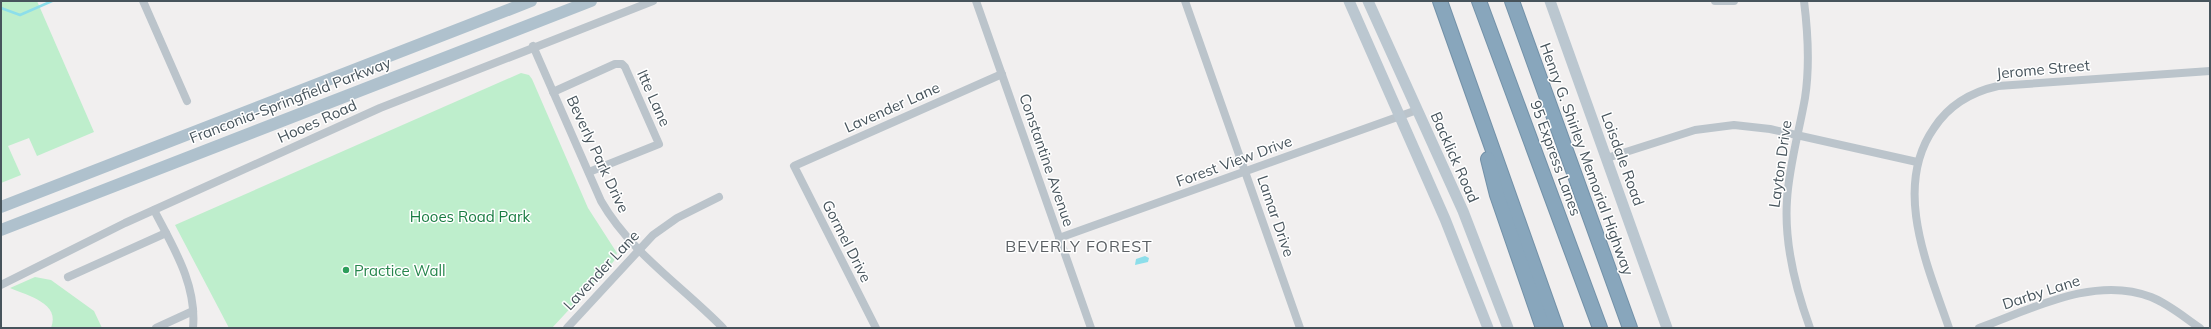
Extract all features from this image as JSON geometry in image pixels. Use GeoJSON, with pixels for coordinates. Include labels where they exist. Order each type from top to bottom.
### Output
{"type":"FeatureCollection","features":[{"type":"Feature","properties":{"kind":"highway"},"geometry":{"type":"LineString","coordinates":[[1440,1],[1556,328]]}},
{"type":"Feature","properties":{"kind":"highway","name":"95 Express Lanes"},"geometry":{"type":"LineString","coordinates":[[1479,1],[1600,328]]}},
{"type":"Feature","properties":{"kind":"highway","name":"Henry G. Shirley Memorial Highway"},"geometry":{"type":"LineString","coordinates":[[1512,1],[1630,328]]}},
{"type":"Feature","properties":{"kind":"highway"},"geometry":{"type":"LineString","coordinates":[[1471,87],[1497,195],[1543,328]]}},
{"type":"Feature","properties":{"kind":"main road","name":"Franconia-Springfield Parkway"},"geometry":{"type":"LineString","coordinates":[[1,207],[531,1]]}},
{"type":"Feature","properties":{"kind":"main road","name":"Franconia-Springfield Parkway"},"geometry":{"type":"LineString","coordinates":[[1,230],[591,1]]}},
{"type":"Feature","properties":{"kind":"main road"},"geometry":{"type":"LineString","coordinates":[[1349,1],[1445,219],[1488,328]]}},
{"type":"Feature","properties":{"kind":"main road","name":"Backlick Road"},"geometry":{"type":"LineString","coordinates":[[1368,1],[1463,211],[1508,328]]}},
{"type":"Feature","properties":{"kind":"main road","name":"Loisdale Road"},"geometry":{"type":"LineString","coordinates":[[1550,1],[1667,328]]}},
{"type":"Feature","properties":{"kind":"street"},"geometry":{"type":"LineString","coordinates":[[143,1],[187,101]]}},
{"type":"Feature","properties":{"kind":"street","name":"Hooes Road"},"geometry":{"type":"LineString","coordinates":[[1,285],[154,210],[380,108],[533,46],[653,1]]}},
{"type":"Feature","properties":{"kind":"street","name":"Constantine Avenue"},"geometry":{"type":"LineString","coordinates":[[976,1],[1091,328]]}},
{"type":"Feature","properties":{"kind":"street","name":"Lamar Drive"},"geometry":{"type":"LineString","coordinates":[[1185,1],[1300,328]]}},
{"type":"Feature","properties":{"kind":"street"},"geometry":{"type":"LineString","coordinates":[[1715,1],[1734,1]]}},
{"type":"Feature","properties":{"kind":"street","name":"Layton Drive"},"geometry":{"type":"LineString","coordinates":[[1804,1],[1807,25],[1808,57],[1805,96],[1787,200],[1787,234],[1792,266],[1810,328]]}},
{"type":"Feature","properties":{"kind":"street","name":"Beverly Park Drive"},"geometry":{"type":"LineString","coordinates":[[533,46],[601,201],[612,220],[639,250],[723,328]]}},
{"type":"Feature","properties":{"kind":"street","name":"Itte Lane"},"geometry":{"type":"LineString","coordinates":[[553,92],[615,64],[622,64],[659,144],[589,172]]}},
{"type":"Feature","properties":{"kind":"street","name":"Jerome Street"},"geometry":{"type":"LineString","coordinates":[[1949,328],[1926,264],[1918,232],[1915,203],[1917,162],[1928,136],[1938,121],[1959,102],[1984,89],[2010,84],[2210,71]]}},
{"type":"Feature","properties":{"kind":"street","name":"Lavender Lane"},"geometry":{"type":"LineString","coordinates":[[794,166],[1002,74]]}},
{"type":"Feature","properties":{"kind":"street","name":"Forest View Drive"},"geometry":{"type":"LineString","coordinates":[[1059,238],[1417,110]]}},
{"type":"Feature","properties":{"kind":"street"},"geometry":{"type":"LineString","coordinates":[[1607,158],[1677,135],[1713,126],[1755,126],[1917,162]]}},
{"type":"Feature","properties":{"kind":"street","name":"Gormel Drive"},"geometry":{"type":"LineString","coordinates":[[794,166],[876,328]]}},
{"type":"Feature","properties":{"kind":"street","name":"Lavender Lane"},"geometry":{"type":"LineString","coordinates":[[567,328],[653,235],[677,218],[719,197]]}},
{"type":"Feature","properties":{"kind":"street"},"geometry":{"type":"LineString","coordinates":[[154,210],[189,283],[193,311],[193,328]]}},
{"type":"Feature","properties":{"kind":"street"},"geometry":{"type":"LineString","coordinates":[[68,277],[166,233]]}},
{"type":"Feature","properties":{"kind":"street","name":"Darby Lane"},"geometry":{"type":"LineString","coordinates":[[1979,328],[2068,296],[2108,289],[2133,291],[2152,298],[2200,328]]}},
{"type":"Feature","properties":{"kind":"street"},"geometry":{"type":"LineString","coordinates":[[156,328],[193,311]]}},
{"type":"Feature","properties":{"kind":"green space"},"geometry":{"type":"Polygon","coordinates":[[[1,1],[37,1],[94,132],[37,156],[29,138],[8,146],[21,175],[1,183],[1,1]]]}},
{"type":"Feature","properties":{"kind":"green space","name":"Hooes Road Park"},"geometry":{"type":"Polygon","coordinates":[[[521,73],[529,75],[532,79],[588,208],[617,253],[614,261],[552,328],[229,328],[175,225],[521,73]]]}},
{"type":"Feature","properties":{"kind":"green space"},"geometry":{"type":"Polygon","coordinates":[[[35,277],[51,280],[94,311],[102,328],[51,328],[53,319],[47,306],[34,298],[10,288],[35,277]]]}},
{"type":"Feature","properties":{"kind":"water"},"geometry":{"type":"Polygon","coordinates":[[[1145,256],[1149,258],[1148,262],[1135,265],[1136,259],[1145,256]]]}},
{"type":"Feature","properties":{"kind":"waterway"},"geometry":{"type":"LineString","coordinates":[[1,8],[20,15],[52,1]]}},
{"type":"Feature","properties":{"kind":"place","name":"Practice Wall"},"geometry":{"type":"Point","coordinates":[346,270]}},
{"type":"Feature","properties":{"kind":"district","name":"BEVERLY FOREST"},"geometry":{"type":"Point","coordinates":[1079,246]}}]}
